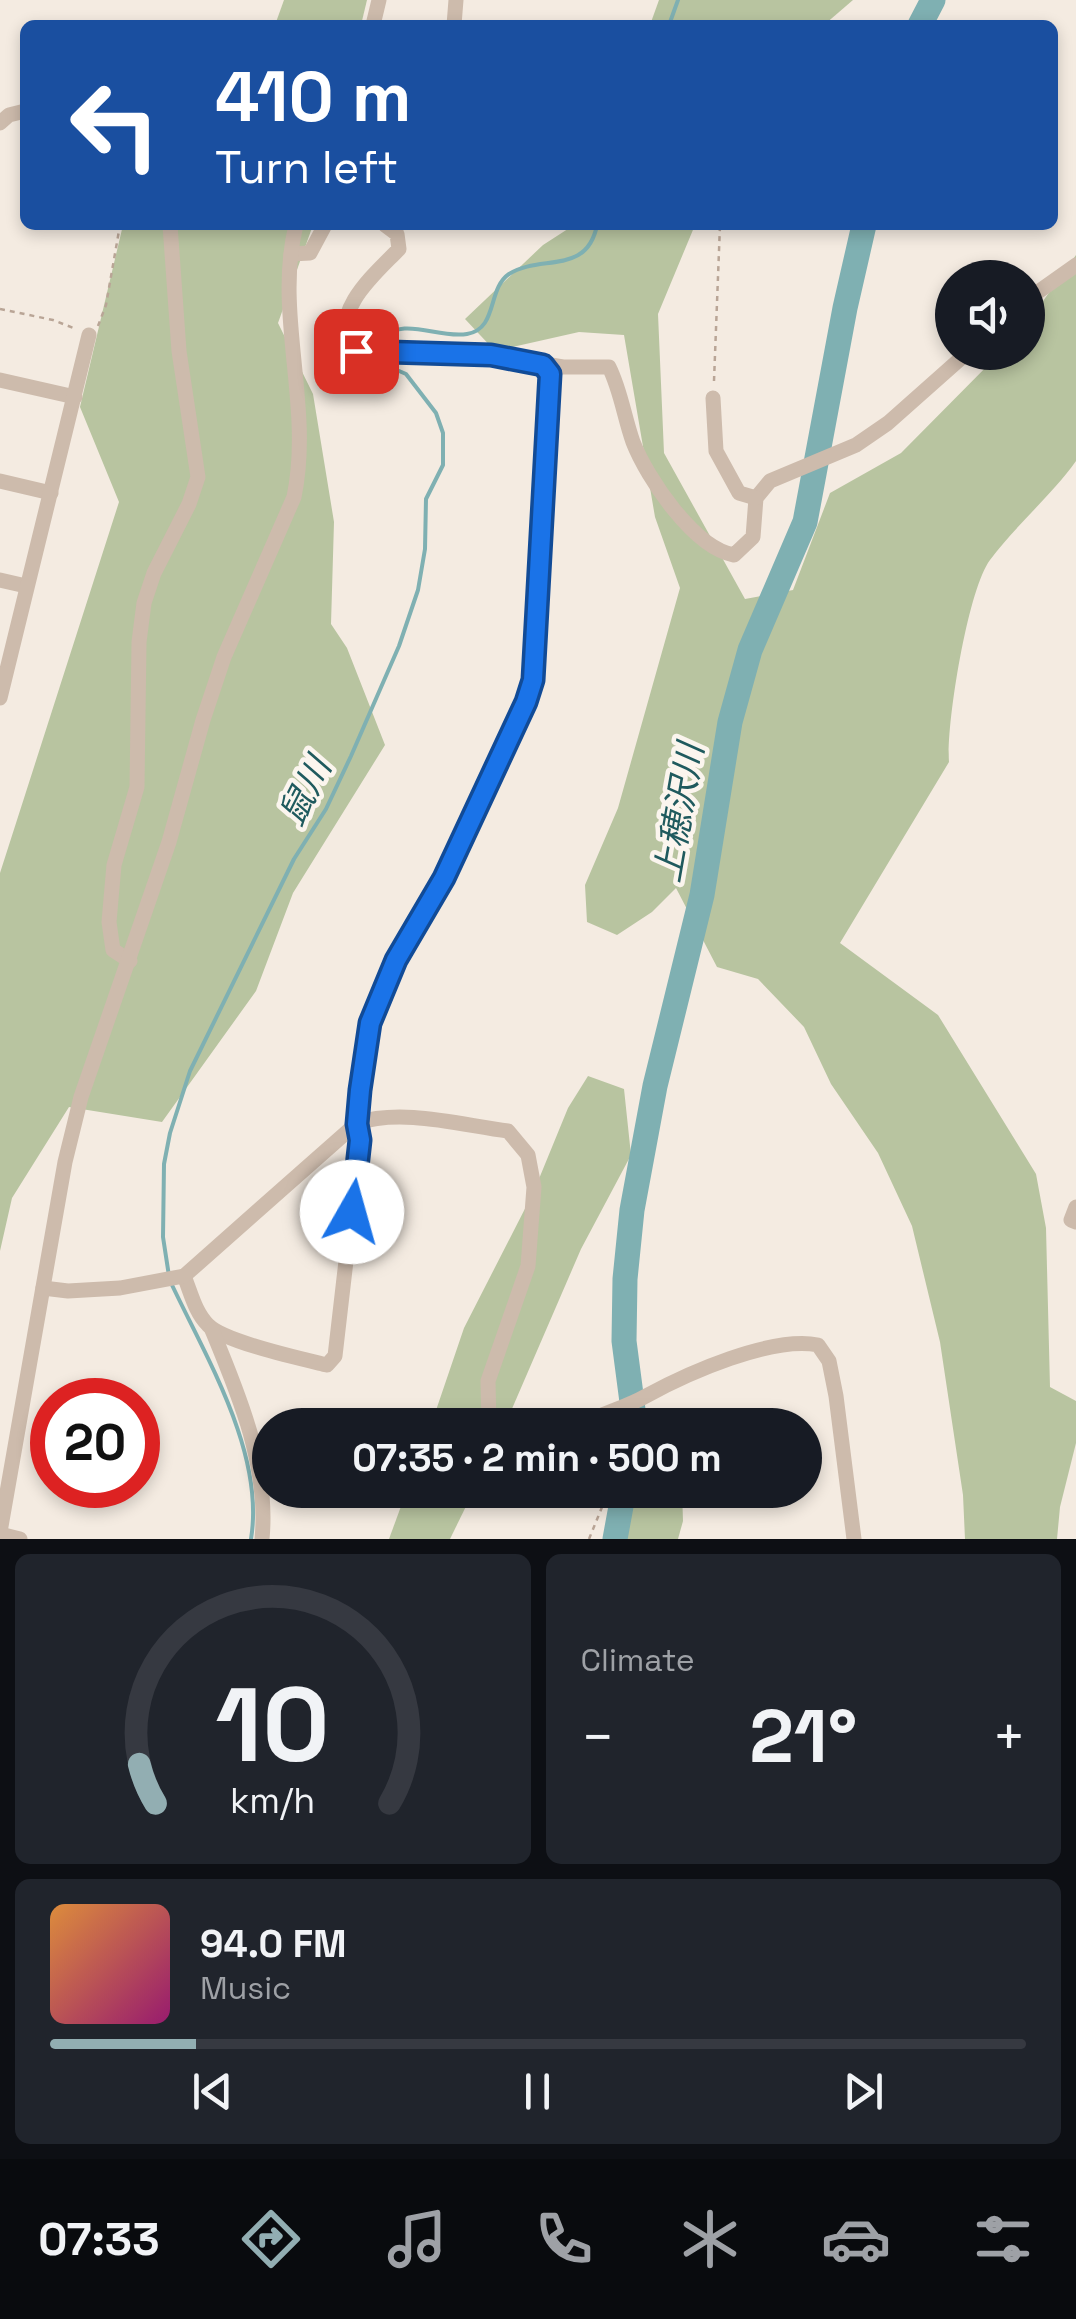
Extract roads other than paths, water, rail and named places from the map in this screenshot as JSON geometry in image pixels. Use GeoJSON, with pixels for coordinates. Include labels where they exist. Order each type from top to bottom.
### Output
{"type":"FeatureCollection","features":[{"type":"Feature","properties":{"kind":"street"},"geometry":{"type":"LineString","coordinates":[[130,962],[113,950],[109,922],[114,865],[137,787],[139,642],[144,603],[154,573],[190,504],[198,476],[179,351],[170,230]]}},
{"type":"Feature","properties":{"kind":"street"},"geometry":{"type":"LineString","coordinates":[[20,1539],[0,1533],[65,1162],[81,1097],[130,962],[224,658],[294,497],[299,474],[301,415],[289,294],[295,230]]}},
{"type":"Feature","properties":{"kind":"street"},"geometry":{"type":"LineString","coordinates":[[290,254],[310,253],[322,230]]}},
{"type":"Feature","properties":{"kind":"street"},"geometry":{"type":"LineString","coordinates":[[391,230],[399,249],[359,290],[348,313],[345,340],[349,349],[491,355],[543,365],[609,367],[632,440],[646,470],[668,502],[706,543],[723,553],[734,555],[753,537],[756,498],[770,481],[856,445],[888,423],[948,370]]}},
{"type":"Feature","properties":{"kind":"street"},"geometry":{"type":"LineString","coordinates":[[1045,287],[1076,264]]}},
{"type":"Feature","properties":{"kind":"street"},"geometry":{"type":"LineString","coordinates":[[0,696],[89,335]]}},
{"type":"Feature","properties":{"kind":"street"},"geometry":{"type":"LineString","coordinates":[[212,1330],[284,1355],[327,1364],[335,1356],[370,1023],[396,960],[444,878],[533,680],[550,374],[543,365]]}},
{"type":"Feature","properties":{"kind":"street"},"geometry":{"type":"LineString","coordinates":[[0,380],[74,397]]}},
{"type":"Feature","properties":{"kind":"street"},"geometry":{"type":"LineString","coordinates":[[714,398],[716,451],[739,492],[756,498]]}},
{"type":"Feature","properties":{"kind":"street"},"geometry":{"type":"LineString","coordinates":[[0,480],[51,493]]}},
{"type":"Feature","properties":{"kind":"street"},"geometry":{"type":"LineString","coordinates":[[0,580],[26,586]]}},
{"type":"Feature","properties":{"kind":"street"},"geometry":{"type":"LineString","coordinates":[[42,1288],[120,1288],[182,1277],[357,1124],[373,1118],[508,1131],[528,1155],[534,1187],[528,1266],[488,1381],[489,1408]]}},
{"type":"Feature","properties":{"kind":"street"},"geometry":{"type":"LineString","coordinates":[[1076,1207],[1072,1220],[1076,1222]]}},
{"type":"Feature","properties":{"kind":"street"},"geometry":{"type":"LineString","coordinates":[[182,1277],[198,1313],[212,1330],[246,1412],[264,1514],[262,1539]]}},
{"type":"Feature","properties":{"kind":"street"},"geometry":{"type":"LineString","coordinates":[[619,1408],[714,1366],[777,1346],[802,1342],[818,1345],[829,1361],[836,1396],[854,1539]]}},
{"type":"Feature","properties":{"kind":"waterway","name":"鼠川"},"geometry":{"type":"LineString","coordinates":[[671,20],[678,0]]}},
{"type":"Feature","properties":{"kind":"waterway","name":"上穂沢川"},"geometry":{"type":"LineString","coordinates":[[923,20],[933,0]]}},
{"type":"Feature","properties":{"kind":"waterway","name":"鼠川"},"geometry":{"type":"LineString","coordinates":[[379,345],[378,340],[399,329],[455,335],[477,331],[484,325],[498,289],[509,274],[573,258],[592,241],[595,230]]}},
{"type":"Feature","properties":{"kind":"waterway","name":"上穂沢川"},"geometry":{"type":"LineString","coordinates":[[633,1408],[624,1341],[625,1279],[632,1210],[655,1086],[702,895],[730,722],[750,650],[805,522],[863,230]]}},
{"type":"Feature","properties":{"kind":"waterway","name":"鼠川"},"geometry":{"type":"LineString","coordinates":[[169,1276],[163,1237],[164,1164],[190,1071],[294,859],[326,809],[399,646],[418,590],[425,549],[426,499],[443,465],[443,433],[436,413],[406,374],[383,364],[379,355]]}},
{"type":"Feature","properties":{"kind":"waterway","name":"鼠川"},"geometry":{"type":"LineString","coordinates":[[172,1285],[216,1375],[241,1441],[253,1507],[251,1539]]}},
{"type":"Feature","properties":{"kind":"waterway","name":"上穂沢川"},"geometry":{"type":"LineString","coordinates":[[615,1539],[621,1508]]}}]}
